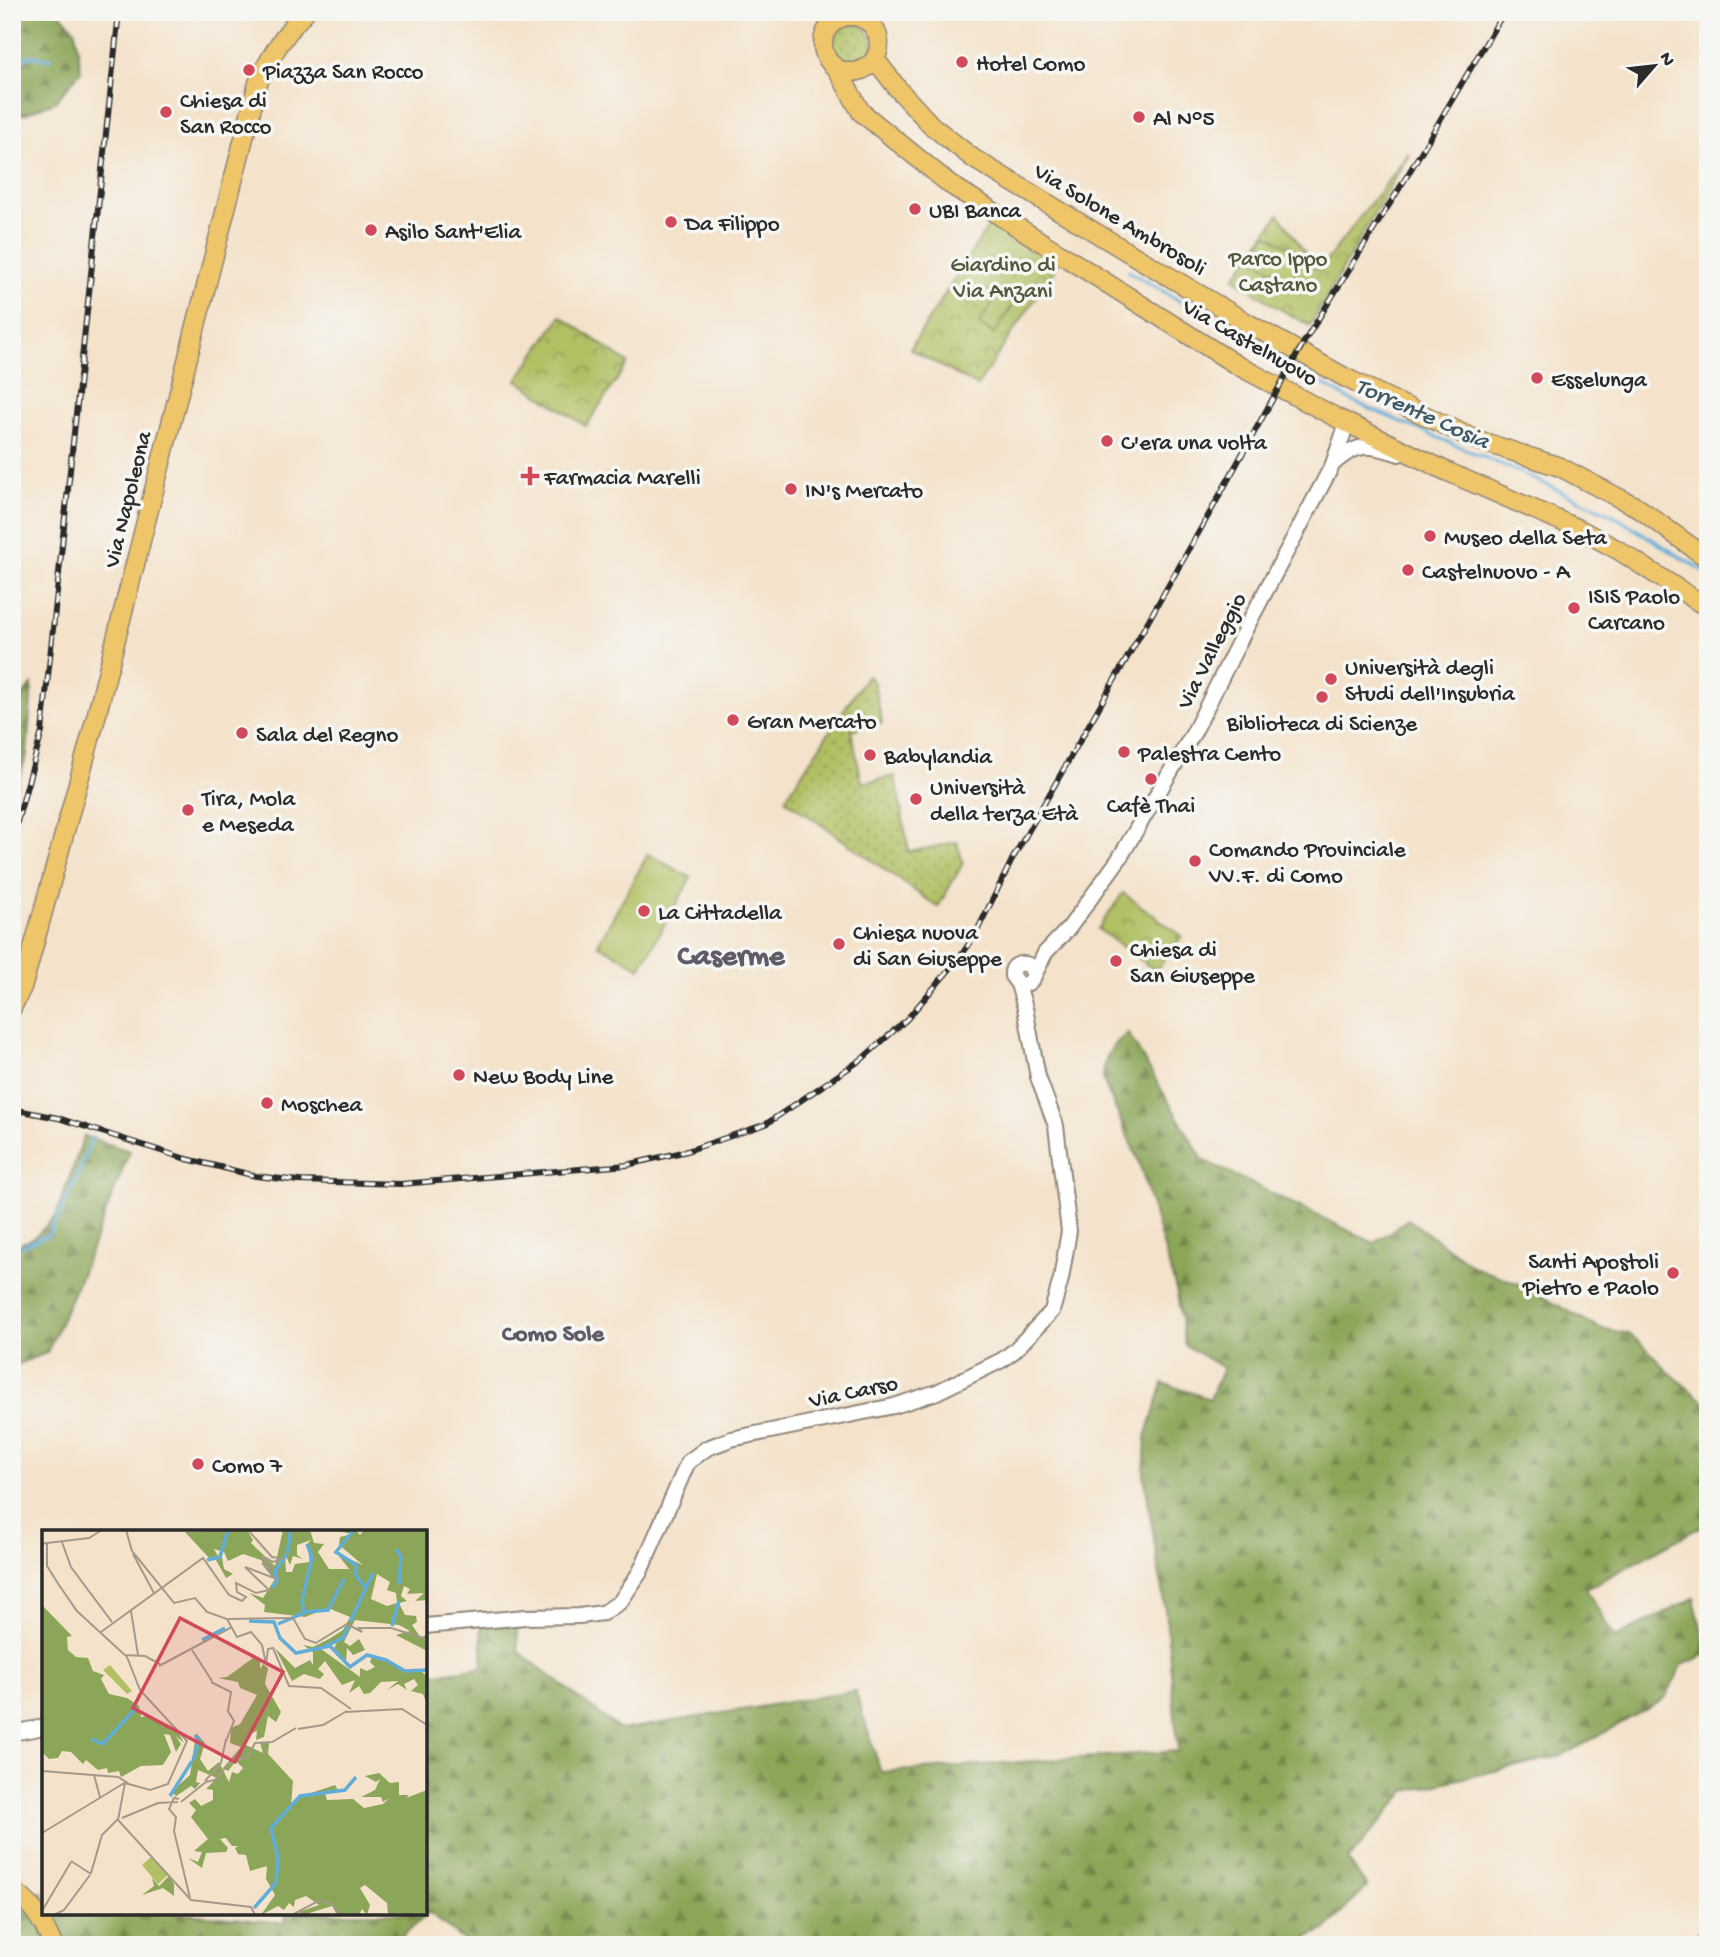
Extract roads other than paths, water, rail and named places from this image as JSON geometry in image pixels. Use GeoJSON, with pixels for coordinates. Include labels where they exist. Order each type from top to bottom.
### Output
{"type":"FeatureCollection","features":[{"type":"Feature","properties":{"kind":"main road","name":"Via Napoleona"},"geometry":{"type":"LineString","coordinates":[[12,1008],[23,985],[95,721],[258,83],[286,32],[305,12]]}},
{"type":"Feature","properties":{"kind":"main road"},"geometry":{"type":"LineString","coordinates":[[852,16],[869,18],[877,36],[878,52],[875,59],[854,72],[837,69],[826,57],[823,47],[826,21],[834,22],[852,16]]}},
{"type":"Feature","properties":{"kind":"main road","name":"Via Solone Ambrosoli"},"geometry":{"type":"LineString","coordinates":[[875,59],[932,126],[974,159],[1251,325],[1346,378],[1472,438],[1560,467],[1637,507],[1708,559]]}},
{"type":"Feature","properties":{"kind":"main road","name":"Via Castelnuovo"},"geometry":{"type":"LineString","coordinates":[[837,69],[861,112],[951,185],[1241,367],[1448,472],[1581,530],[1618,550],[1708,608]]}},
{"type":"Feature","properties":{"kind":"main road"},"geometry":{"type":"LineString","coordinates":[[12,1891],[20,1896],[45,1927],[53,1945]]}},
{"type":"Feature","properties":{"kind":"street","name":"Via Valleggio"},"geometry":{"type":"LineString","coordinates":[[1026,982],[1045,953],[1077,917],[1119,859],[1194,732],[1333,464],[1345,429],[1339,419]]}},
{"type":"Feature","properties":{"kind":"street"},"geometry":{"type":"LineString","coordinates":[[1333,464],[1357,447],[1365,446],[1388,451],[1448,472]]}},
{"type":"Feature","properties":{"kind":"street","name":"Via Valleggio"},"geometry":{"type":"LineString","coordinates":[[1023,963],[1045,953]]}},
{"type":"Feature","properties":{"kind":"street","name":"Via Carso"},"geometry":{"type":"LineString","coordinates":[[427,1626],[603,1613],[620,1602],[640,1572],[688,1462],[707,1448],[731,1439],[894,1406],[925,1397],[995,1364],[1014,1351],[1052,1311],[1061,1279],[1069,1231],[1056,1126],[1038,1077],[1025,1008],[1026,982],[1032,969],[1023,963]]}},
{"type":"Feature","properties":{"kind":"street"},"geometry":{"type":"LineString","coordinates":[[12,1733],[42,1727]]}},
{"type":"Feature","properties":{"kind":"waterway"},"geometry":{"type":"LineString","coordinates":[[12,62],[31,56],[50,59]]}},
{"type":"Feature","properties":{"kind":"waterway","name":"Torrente Cosia"},"geometry":{"type":"LineString","coordinates":[[1128,271],[1354,402],[1611,514],[1708,574]]}},
{"type":"Feature","properties":{"kind":"waterway"},"geometry":{"type":"LineString","coordinates":[[12,1250],[48,1235],[76,1180],[92,1138]]}},
{"type":"Feature","properties":{"kind":"railway"},"geometry":{"type":"LineString","coordinates":[[12,840],[42,732],[119,12]]}},
{"type":"Feature","properties":{"kind":"railway"},"geometry":{"type":"LineString","coordinates":[[12,1109],[58,1118],[183,1158],[256,1176],[299,1181],[401,1184],[627,1165],[687,1151],[766,1124],[862,1059],[907,1019],[961,956],[976,933],[1013,858],[1304,342],[1504,12]]}},
{"type":"Feature","properties":{"kind":"place","name":"Hotel Como"},"geometry":{"type":"Point","coordinates":[962,62]}},
{"type":"Feature","properties":{"kind":"place","name":"Piazza San Rocco"},"geometry":{"type":"Point","coordinates":[249,70]}},
{"type":"Feature","properties":{"kind":"place","name":"Chiesa di San Rocco"},"geometry":{"type":"Point","coordinates":[166,112]}},
{"type":"Feature","properties":{"kind":"place","name":"Al N°5"},"geometry":{"type":"Point","coordinates":[1139,117]}},
{"type":"Feature","properties":{"kind":"place","name":"UBI Banca"},"geometry":{"type":"Point","coordinates":[915,209]}},
{"type":"Feature","properties":{"kind":"place","name":"Da Filippo"},"geometry":{"type":"Point","coordinates":[671,222]}},
{"type":"Feature","properties":{"kind":"place","name":"Asilo Sant'Elia"},"geometry":{"type":"Point","coordinates":[371,230]}},
{"type":"Feature","properties":{"kind":"place","name":"Esselunga"},"geometry":{"type":"Point","coordinates":[1537,378]}},
{"type":"Feature","properties":{"kind":"place","name":"C'era una volta"},"geometry":{"type":"Point","coordinates":[1107,441]}},
{"type":"Feature","properties":{"kind":"place","name":"Farmacia Marelli"},"geometry":{"type":"Point","coordinates":[530,476]}},
{"type":"Feature","properties":{"kind":"place","name":"IN's Mercato"},"geometry":{"type":"Point","coordinates":[791,489]}},
{"type":"Feature","properties":{"kind":"place","name":"Museo della Seta"},"geometry":{"type":"Point","coordinates":[1430,536]}},
{"type":"Feature","properties":{"kind":"place","name":"Castelnuovo - A"},"geometry":{"type":"Point","coordinates":[1408,570]}},
{"type":"Feature","properties":{"kind":"place","name":"ISIS Paolo Carcano"},"geometry":{"type":"Point","coordinates":[1574,608]}},
{"type":"Feature","properties":{"kind":"place","name":"Università degli Studi dell'Insubria"},"geometry":{"type":"Point","coordinates":[1331,679]}},
{"type":"Feature","properties":{"kind":"place","name":"Biblioteca di Scienze"},"geometry":{"type":"Point","coordinates":[1322,697]}},
{"type":"Feature","properties":{"kind":"place","name":"Gran Mercato"},"geometry":{"type":"Point","coordinates":[733,720]}},
{"type":"Feature","properties":{"kind":"place","name":"Sala del Regno"},"geometry":{"type":"Point","coordinates":[242,733]}},
{"type":"Feature","properties":{"kind":"place","name":"Palestra Cento"},"geometry":{"type":"Point","coordinates":[1124,752]}},
{"type":"Feature","properties":{"kind":"place","name":"Babylandia"},"geometry":{"type":"Point","coordinates":[870,755]}},
{"type":"Feature","properties":{"kind":"place","name":"Cafè Thai"},"geometry":{"type":"Point","coordinates":[1151,779]}},
{"type":"Feature","properties":{"kind":"place","name":"Università della terza Età"},"geometry":{"type":"Point","coordinates":[916,799]}},
{"type":"Feature","properties":{"kind":"place","name":"Tira, Mola e Meseda"},"geometry":{"type":"Point","coordinates":[188,810]}},
{"type":"Feature","properties":{"kind":"place","name":"Comando Provinciale VV.F. di Como"},"geometry":{"type":"Point","coordinates":[1195,861]}},
{"type":"Feature","properties":{"kind":"place","name":"La Cittadella"},"geometry":{"type":"Point","coordinates":[644,911]}},
{"type":"Feature","properties":{"kind":"place","name":"Chiesa nuova di San Giuseppe"},"geometry":{"type":"Point","coordinates":[839,944]}},
{"type":"Feature","properties":{"kind":"place","name":"Chiesa di San Giuseppe"},"geometry":{"type":"Point","coordinates":[1116,961]}},
{"type":"Feature","properties":{"kind":"place","name":"New Body Line"},"geometry":{"type":"Point","coordinates":[459,1075]}},
{"type":"Feature","properties":{"kind":"place","name":"Moschea"},"geometry":{"type":"Point","coordinates":[267,1103]}},
{"type":"Feature","properties":{"kind":"place","name":"Santi Apostoli Pietro e Paolo"},"geometry":{"type":"Point","coordinates":[1673,1273]}},
{"type":"Feature","properties":{"kind":"place","name":"Como 7"},"geometry":{"type":"Point","coordinates":[198,1464]}},
{"type":"Feature","properties":{"kind":"district","name":"Caserme"},"geometry":{"type":"Point","coordinates":[731,954]}},
{"type":"Feature","properties":{"kind":"district","name":"Como Sole"},"geometry":{"type":"Point","coordinates":[553,1332]}},
{"type":"Feature","properties":{"kind":"park label","name":"Parco Ippo Castano"},"geometry":{"type":"Point","coordinates":[1278,270]}},
{"type":"Feature","properties":{"kind":"park label","name":"Giardino di Via Anzani"},"geometry":{"type":"Point","coordinates":[1003,276]}}]}
